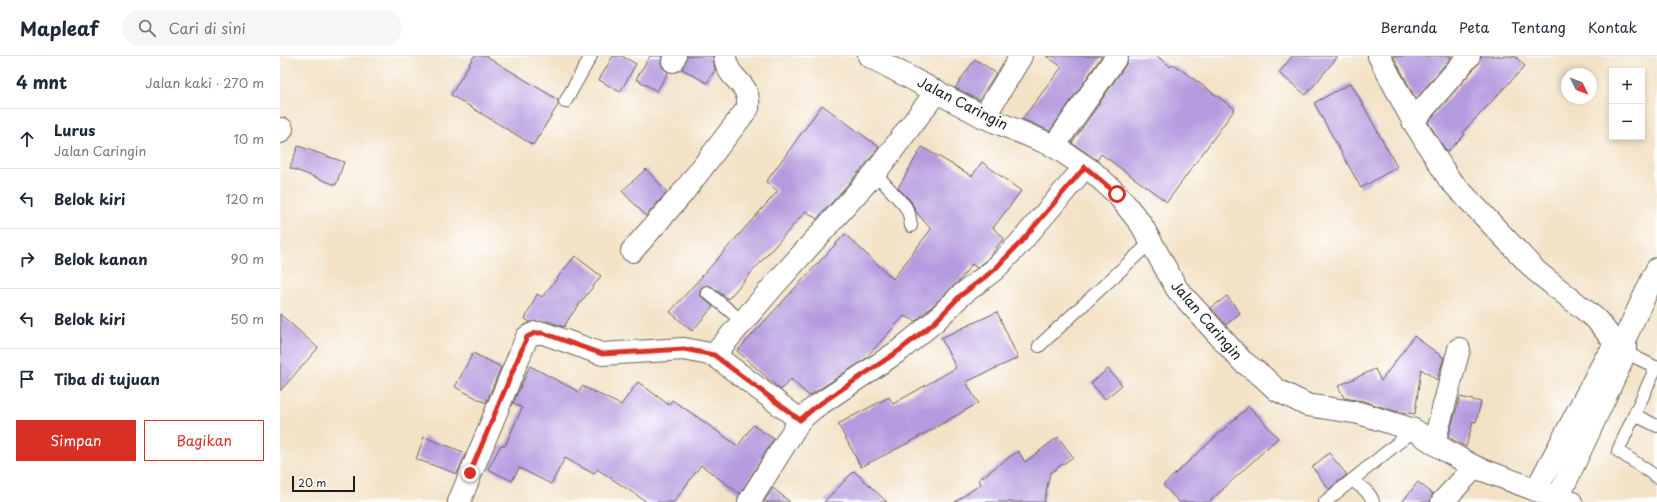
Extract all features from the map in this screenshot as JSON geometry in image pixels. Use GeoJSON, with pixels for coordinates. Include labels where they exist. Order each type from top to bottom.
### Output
{"type":"FeatureCollection","features":[{"type":"Feature","properties":{"kind":"street"},"geometry":{"type":"LineString","coordinates":[[632,251],[681,195],[748,108],[749,99],[746,88],[728,70],[725,56]]}},
{"type":"Feature","properties":{"kind":"street","name":"Jalan Caringin"},"geometry":{"type":"LineString","coordinates":[[869,56],[984,116],[1054,146],[1085,167],[1117,194],[1141,224],[1176,289],[1242,361],[1262,376],[1277,390],[1307,405],[1359,413],[1414,430],[1448,452],[1474,466],[1564,500]]}},
{"type":"Feature","properties":{"kind":"street"},"geometry":{"type":"LineString","coordinates":[[984,116],[1021,56]]}},
{"type":"Feature","properties":{"kind":"street"},"geometry":{"type":"LineString","coordinates":[[1054,146],[1117,56]]}},
{"type":"Feature","properties":{"kind":"street"},"geometry":{"type":"LineString","coordinates":[[1379,56],[1413,121],[1449,179],[1536,272],[1596,319],[1622,345]]}},
{"type":"Feature","properties":{"kind":"street"},"geometry":{"type":"LineString","coordinates":[[1413,121],[1469,56]]}},
{"type":"Feature","properties":{"kind":"street"},"geometry":{"type":"LineString","coordinates":[[714,355],[875,173],[936,91]]}},
{"type":"Feature","properties":{"kind":"street"},"geometry":{"type":"LineString","coordinates":[[749,502],[800,420],[814,408],[900,350],[935,322],[960,296],[994,270],[1020,243],[1085,167]]}},
{"type":"Feature","properties":{"kind":"street"},"geometry":{"type":"LineString","coordinates":[[1564,500],[1622,345],[1657,269]]}},
{"type":"Feature","properties":{"kind":"street"},"geometry":{"type":"LineString","coordinates":[[459,502],[527,337],[535,333],[543,333],[602,354],[684,349],[714,355],[800,420]]}},
{"type":"Feature","properties":{"kind":"street"},"geometry":{"type":"LineString","coordinates":[[1536,490],[1606,360],[1622,345]]}},
{"type":"Feature","properties":{"kind":"street"},"geometry":{"type":"LineString","coordinates":[[1434,443],[1459,349]]}},
{"type":"Feature","properties":{"kind":"street"},"geometry":{"type":"LineString","coordinates":[[1442,502],[1474,466]]}},
{"type":"Feature","properties":{"kind":"lane"},"geometry":{"type":"LineString","coordinates":[[565,102],[591,56]]}},
{"type":"Feature","properties":{"kind":"lane"},"geometry":{"type":"LineString","coordinates":[[875,173],[905,206],[909,214],[911,226]]}},
{"type":"Feature","properties":{"kind":"lane"},"geometry":{"type":"LineString","coordinates":[[1039,346],[1151,242]]}},
{"type":"Feature","properties":{"kind":"lane"},"geometry":{"type":"LineString","coordinates":[[707,292],[743,322]]}},
{"type":"Feature","properties":{"kind":"lane"},"geometry":{"type":"LineString","coordinates":[[1622,345],[1657,367],[1618,451],[1657,477]]}},
{"type":"Feature","properties":{"kind":"lane"},"geometry":{"type":"LineString","coordinates":[[1635,414],[1657,426]]}},
{"type":"Feature","properties":{"kind":"lane"},"geometry":{"type":"LineString","coordinates":[[1326,502],[1414,430]]}},
{"type":"Feature","properties":{"kind":"lane"},"geometry":{"type":"LineString","coordinates":[[1352,480],[1364,489],[1372,498],[1373,502]]}},
{"type":"Feature","properties":{"kind":"building"},"geometry":{"type":"Polygon","coordinates":[[[474,56],[486,56],[558,100],[558,105],[533,145],[451,95],[474,56]]]}},
{"type":"Feature","properties":{"kind":"building"},"geometry":{"type":"Polygon","coordinates":[[[613,56],[622,56],[636,64],[620,92],[599,80],[613,56]]]}},
{"type":"Feature","properties":{"kind":"building"},"geometry":{"type":"Polygon","coordinates":[[[650,56],[662,56],[661,63],[663,68],[668,72],[657,91],[636,79],[650,56]]]}},
{"type":"Feature","properties":{"kind":"building"},"geometry":{"type":"Polygon","coordinates":[[[687,56],[713,56],[715,70],[707,83],[682,69],[687,56]]]}},
{"type":"Feature","properties":{"kind":"building"},"geometry":{"type":"Polygon","coordinates":[[[1046,56],[1102,56],[1050,131],[1022,119],[1062,67],[1046,56]]]}},
{"type":"Feature","properties":{"kind":"building"},"geometry":{"type":"Polygon","coordinates":[[[1129,56],[1157,56],[1171,67],[1173,64],[1235,109],[1167,202],[1101,154],[1097,160],[1072,143],[1127,63],[1129,56]]]}},
{"type":"Feature","properties":{"kind":"building"},"geometry":{"type":"Polygon","coordinates":[[[1292,56],[1338,56],[1306,95],[1279,73],[1292,56]]]}},
{"type":"Feature","properties":{"kind":"building"},"geometry":{"type":"Polygon","coordinates":[[[1393,56],[1452,56],[1416,99],[1393,56]]]}},
{"type":"Feature","properties":{"kind":"building"},"geometry":{"type":"Polygon","coordinates":[[[1481,56],[1515,56],[1525,66],[1463,132],[1465,134],[1447,152],[1428,122],[1478,64],[1481,56]]]}},
{"type":"Feature","properties":{"kind":"building"},"geometry":{"type":"Polygon","coordinates":[[[975,59],[996,73],[979,100],[955,88],[975,59]]]}},
{"type":"Feature","properties":{"kind":"building"},"geometry":{"type":"Polygon","coordinates":[[[1351,83],[1397,167],[1361,188],[1314,103],[1351,83]]]}},
{"type":"Feature","properties":{"kind":"building"},"geometry":{"type":"Polygon","coordinates":[[[822,105],[879,147],[817,219],[806,211],[728,299],[711,286],[708,285],[702,287],[700,295],[713,307],[692,331],[670,312],[778,191],[766,182],[822,105]]]}},
{"type":"Feature","properties":{"kind":"building"},"geometry":{"type":"Polygon","coordinates":[[[298,146],[344,162],[336,185],[290,168],[298,146]]]}},
{"type":"Feature","properties":{"kind":"building"},"geometry":{"type":"Polygon","coordinates":[[[922,147],[972,176],[982,162],[1021,191],[993,228],[1004,238],[986,261],[977,268],[972,264],[958,282],[916,321],[904,316],[864,360],[809,396],[791,379],[781,390],[737,351],[845,234],[893,279],[931,229],[916,212],[911,201],[898,188],[922,147]]]}},
{"type":"Feature","properties":{"kind":"building"},"geometry":{"type":"Polygon","coordinates":[[[646,169],[667,192],[646,216],[622,191],[646,169]]]}},
{"type":"Feature","properties":{"kind":"building"},"geometry":{"type":"Polygon","coordinates":[[[575,256],[601,276],[569,318],[564,327],[547,321],[530,322],[525,319],[537,294],[542,297],[575,256]]]}},
{"type":"Feature","properties":{"kind":"building"},"geometry":{"type":"Polygon","coordinates":[[[1227,296],[1240,313],[1226,325],[1211,308],[1227,296]]]}},
{"type":"Feature","properties":{"kind":"building"},"geometry":{"type":"Polygon","coordinates":[[[997,312],[1018,358],[966,382],[978,403],[912,441],[861,467],[838,424],[889,397],[893,404],[956,368],[941,338],[997,312]]]}},
{"type":"Feature","properties":{"kind":"building"},"geometry":{"type":"Polygon","coordinates":[[[280,314],[318,348],[280,391],[280,314]]]}},
{"type":"Feature","properties":{"kind":"building"},"geometry":{"type":"Polygon","coordinates":[[[1414,336],[1444,358],[1437,380],[1421,369],[1415,414],[1394,411],[1363,401],[1344,398],[1338,386],[1375,369],[1381,381],[1414,336]]]}},
{"type":"Feature","properties":{"kind":"building"},"geometry":{"type":"Polygon","coordinates":[[[473,353],[501,367],[486,403],[455,387],[473,353]]]}},
{"type":"Feature","properties":{"kind":"building"},"geometry":{"type":"Polygon","coordinates":[[[530,366],[579,392],[582,386],[621,405],[638,382],[669,405],[672,400],[738,446],[753,425],[774,439],[740,494],[701,465],[674,502],[647,502],[597,469],[594,474],[565,458],[551,484],[519,468],[512,481],[488,469],[501,445],[505,446],[522,408],[513,403],[530,366]]]}},
{"type":"Feature","properties":{"kind":"building"},"geometry":{"type":"Polygon","coordinates":[[[1108,369],[1122,385],[1105,399],[1091,383],[1108,369]]]}},
{"type":"Feature","properties":{"kind":"building"},"geometry":{"type":"Polygon","coordinates":[[[1460,397],[1481,402],[1476,422],[1473,421],[1466,447],[1448,437],[1460,397]]]}},
{"type":"Feature","properties":{"kind":"building"},"geometry":{"type":"Polygon","coordinates":[[[1249,406],[1278,438],[1209,502],[1179,502],[1163,485],[1249,406]]]}},
{"type":"Feature","properties":{"kind":"building"},"geometry":{"type":"Polygon","coordinates":[[[424,437],[466,453],[457,474],[416,459],[424,437]]]}},
{"type":"Feature","properties":{"kind":"building"},"geometry":{"type":"Polygon","coordinates":[[[1058,437],[1073,457],[1050,473],[1044,502],[955,502],[981,484],[978,480],[1018,451],[1025,462],[1058,437]]]}},
{"type":"Feature","properties":{"kind":"building"},"geometry":{"type":"Polygon","coordinates":[[[1329,453],[1347,475],[1329,489],[1312,467],[1329,453]]]}},
{"type":"Feature","properties":{"kind":"building"},"geometry":{"type":"Polygon","coordinates":[[[854,471],[887,502],[824,502],[854,471]]]}},
{"type":"Feature","properties":{"kind":"building"},"geometry":{"type":"Polygon","coordinates":[[[1418,482],[1433,494],[1430,502],[1402,502],[1418,482]]]}},
{"type":"Feature","properties":{"kind":"building"},"geometry":{"type":"Polygon","coordinates":[[[773,488],[790,502],[764,502],[773,488]]]}},
{"type":"Feature","properties":{"kind":"route"},"geometry":{"type":"LineString","coordinates":[[470,473],[527,337],[535,333],[543,333],[602,354],[684,349],[714,355],[800,420],[814,408],[900,350],[935,322],[960,296],[994,270],[1020,243],[1085,167],[1117,194]]}}]}
